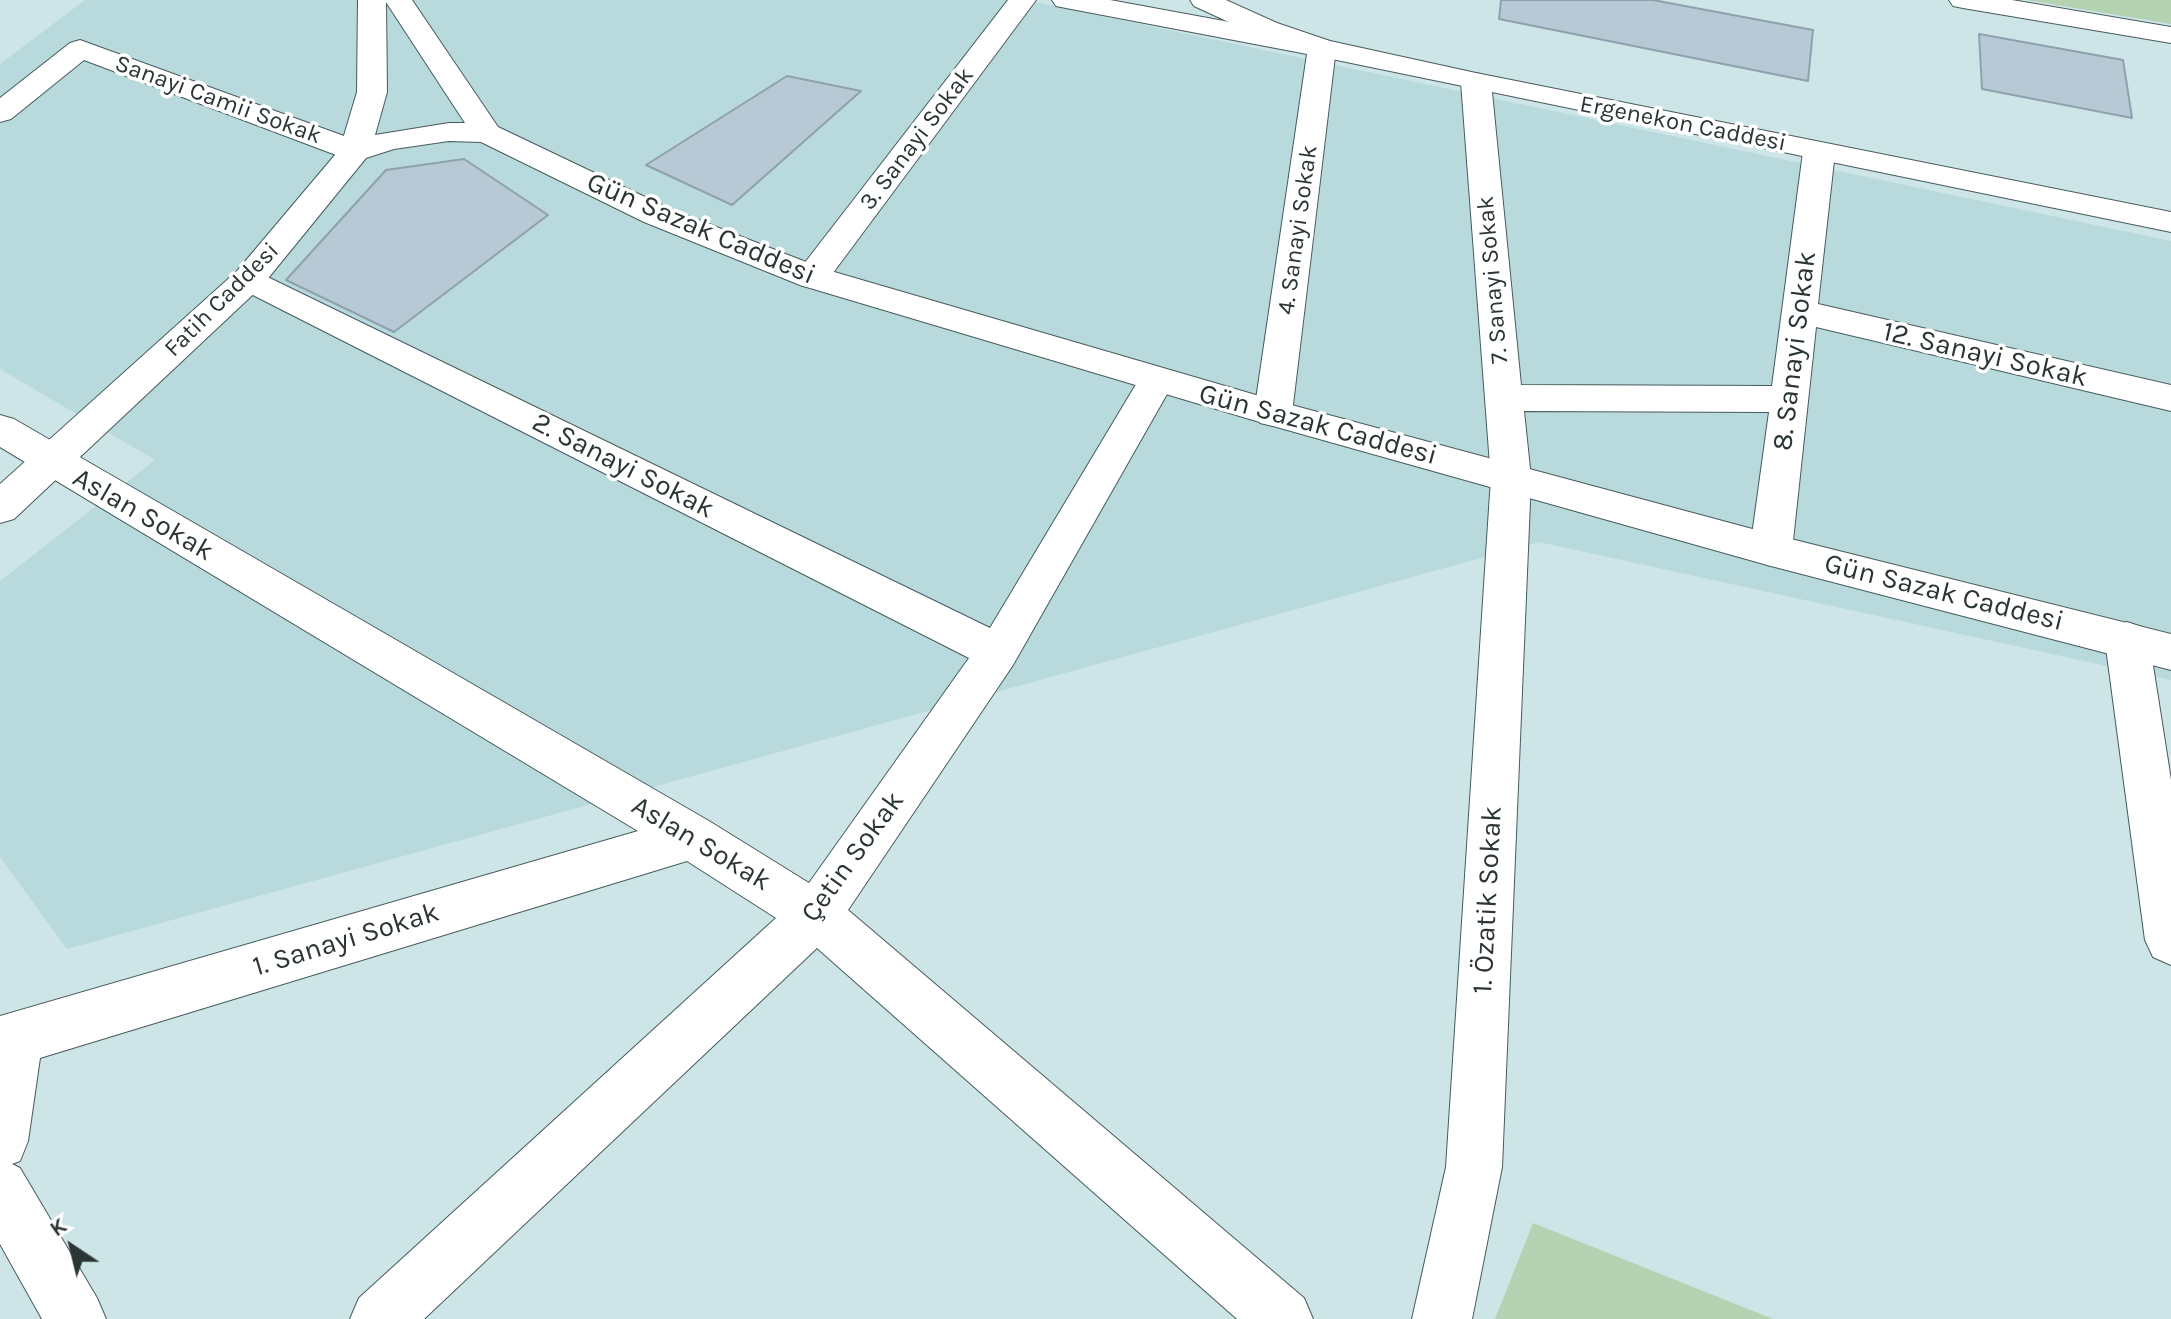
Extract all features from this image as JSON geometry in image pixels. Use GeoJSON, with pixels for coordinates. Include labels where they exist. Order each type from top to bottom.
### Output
{"type":"FeatureCollection","features":[{"type":"Feature","properties":{"kind":"street","name":"Fatih Caddesi"},"geometry":{"type":"LineString","coordinates":[[0,508],[249,279],[355,151],[372,92],[372,0]]}},
{"type":"Feature","properties":{"kind":"street"},"geometry":{"type":"LineString","coordinates":[[398,0],[487,133]]}},
{"type":"Feature","properties":{"kind":"street","name":"3. Sanayi Sokak"},"geometry":{"type":"LineString","coordinates":[[812,277],[1022,0]]}},
{"type":"Feature","properties":{"kind":"street"},"geometry":{"type":"LineString","coordinates":[[1066,0],[1322,48]]}},
{"type":"Feature","properties":{"kind":"street","name":"Ergenekon Caddesi"},"geometry":{"type":"LineString","coordinates":[[1204,0],[1267,29],[1322,48],[2171,222]]}},
{"type":"Feature","properties":{"kind":"street"},"geometry":{"type":"LineString","coordinates":[[1963,0],[2171,35]]}},
{"type":"Feature","properties":{"kind":"street","name":"4. Sanayi Sokak"},"geometry":{"type":"LineString","coordinates":[[1273,413],[1322,48]]}},
{"type":"Feature","properties":{"kind":"street","name":"Sanayi Camii Sokak"},"geometry":{"type":"LineString","coordinates":[[0,113],[80,49],[355,151]]}},
{"type":"Feature","properties":{"kind":"street","name":"7. Sanayi Sokak"},"geometry":{"type":"LineString","coordinates":[[1476,82],[1511,478]]}},
{"type":"Feature","properties":{"kind":"street"},"geometry":{"type":"LineString","coordinates":[[355,151],[390,140],[434,134],[487,133]]}},
{"type":"Feature","properties":{"kind":"street","name":"Gün Sazak Caddesi"},"geometry":{"type":"LineString","coordinates":[[487,133],[656,215],[812,277],[1273,413],[1771,550],[2149,646]]}},
{"type":"Feature","properties":{"kind":"street","name":"8. Sanayi Sokak"},"geometry":{"type":"LineString","coordinates":[[1771,550],[1819,152]]}},
{"type":"Feature","properties":{"kind":"street","name":"2. Sanayi Sokak"},"geometry":{"type":"LineString","coordinates":[[249,279],[998,652]]}},
{"type":"Feature","properties":{"kind":"street","name":"12. Sanayi Sokak"},"geometry":{"type":"LineString","coordinates":[[1800,312],[2171,398]]}},
{"type":"Feature","properties":{"kind":"street","name":"Çetin Sokak"},"geometry":{"type":"LineString","coordinates":[[380,1319],[816,915],[998,652],[1157,380]]}},
{"type":"Feature","properties":{"kind":"street"},"geometry":{"type":"LineString","coordinates":[[1503,398],[1789,399]]}},
{"type":"Feature","properties":{"kind":"street","name":"Aslan Sokak"},"geometry":{"type":"LineString","coordinates":[[0,429],[692,837],[816,915],[1283,1319]]}},
{"type":"Feature","properties":{"kind":"street","name":"1. Özatik Sokak"},"geometry":{"type":"LineString","coordinates":[[1442,1319],[1474,1167],[1511,478]]}},
{"type":"Feature","properties":{"kind":"street"},"geometry":{"type":"LineString","coordinates":[[2149,646],[2171,940]]}},
{"type":"Feature","properties":{"kind":"street","name":"1. Sanayi Sokak"},"geometry":{"type":"LineString","coordinates":[[8,1040],[692,837]]}},
{"type":"Feature","properties":{"kind":"street"},"geometry":{"type":"LineString","coordinates":[[0,1141],[8,1040]]}},
{"type":"Feature","properties":{"kind":"street"},"geometry":{"type":"LineString","coordinates":[[0,1188],[76,1319]]}},
{"type":"Feature","properties":{"kind":"shaded area"},"geometry":{"type":"Polygon","coordinates":[[[85,0],[1026,0],[2171,241],[2171,680],[1539,542],[67,949],[0,857],[0,581],[155,460],[0,369],[0,64],[85,0]]]}},
{"type":"Feature","properties":{"kind":"green space"},"geometry":{"type":"Polygon","coordinates":[[[2026,0],[2171,0],[2171,24],[2026,0]]]}},
{"type":"Feature","properties":{"kind":"green space"},"geometry":{"type":"Polygon","coordinates":[[[1533,1223],[1773,1319],[1495,1319],[1533,1223]]]}},
{"type":"Feature","properties":{"kind":"building"},"geometry":{"type":"Polygon","coordinates":[[[1501,0],[1653,0],[1813,30],[1808,81],[1499,19],[1501,0]]]}},
{"type":"Feature","properties":{"kind":"building"},"geometry":{"type":"Polygon","coordinates":[[[1979,34],[2123,60],[2132,118],[1982,89],[1979,34]]]}},
{"type":"Feature","properties":{"kind":"building"},"geometry":{"type":"Polygon","coordinates":[[[787,76],[861,91],[732,205],[646,165],[787,76]]]}},
{"type":"Feature","properties":{"kind":"building"},"geometry":{"type":"Polygon","coordinates":[[[464,159],[548,215],[394,332],[286,280],[386,170],[464,159]]]}}]}
